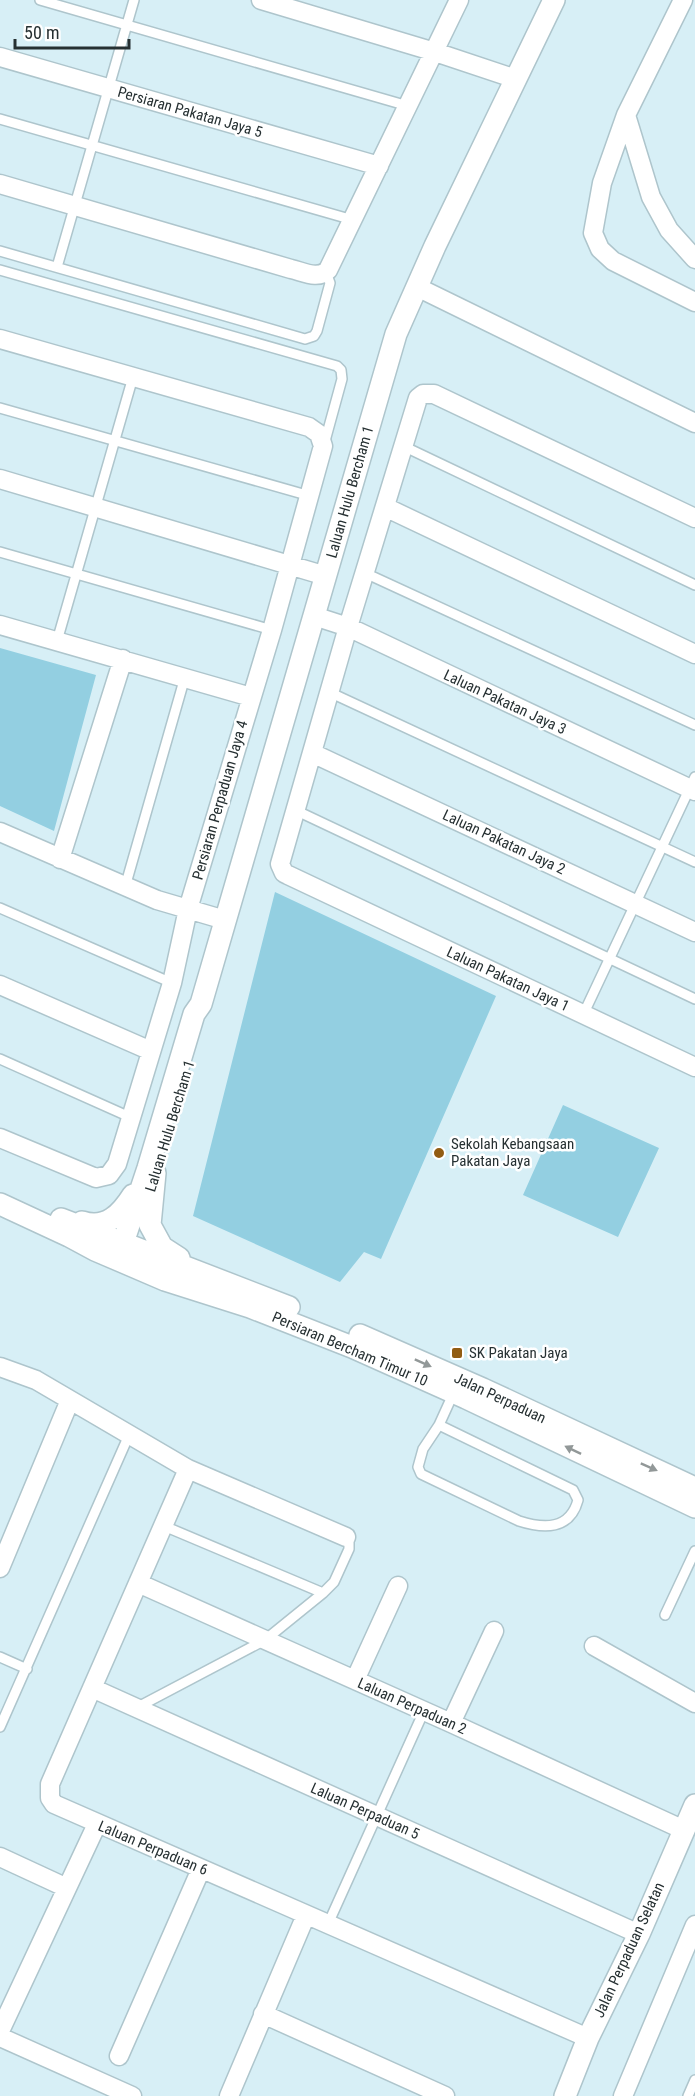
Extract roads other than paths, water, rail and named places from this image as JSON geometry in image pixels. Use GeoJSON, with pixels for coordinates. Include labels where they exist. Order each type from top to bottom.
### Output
{"type":"FeatureCollection","features":[{"type":"Feature","properties":{"kind":"street"},"geometry":{"type":"LineString","coordinates":[[261,0],[435,52],[516,80]]}},
{"type":"Feature","properties":{"kind":"street"},"geometry":{"type":"LineString","coordinates":[[0,184],[319,276],[326,272],[353,220],[459,0]]}},
{"type":"Feature","properties":{"kind":"street","name":"Laluan Hulu Bercham 1"},"geometry":{"type":"LineString","coordinates":[[128,1248],[194,1014],[201,1004],[396,334],[554,0]]}},
{"type":"Feature","properties":{"kind":"street"},"geometry":{"type":"LineString","coordinates":[[683,0],[626,115],[602,183],[593,233],[600,249],[614,261],[695,301]]}},
{"type":"Feature","properties":{"kind":"street","name":"Persiaran Pakatan Jaya 5"},"geometry":{"type":"LineString","coordinates":[[0,57],[379,166]]}},
{"type":"Feature","properties":{"kind":"street"},"geometry":{"type":"LineString","coordinates":[[626,115],[651,196],[669,230],[695,259]]}},
{"type":"Feature","properties":{"kind":"street"},"geometry":{"type":"LineString","coordinates":[[417,287],[695,423]]}},
{"type":"Feature","properties":{"kind":"street"},"geometry":{"type":"LineString","coordinates":[[0,339],[288,421],[314,430],[319,434],[323,446]]}},
{"type":"Feature","properties":{"kind":"street"},"geometry":{"type":"LineString","coordinates":[[295,810],[418,398],[429,393],[444,399],[695,518]]}},
{"type":"Feature","properties":{"kind":"street","name":"Persiaran Perpaduan Jaya 4"},"geometry":{"type":"LineString","coordinates":[[0,1138],[96,1178],[103,1178],[114,1170],[132,1118],[171,983],[188,909],[272,630],[323,446]]}},
{"type":"Feature","properties":{"kind":"street"},"geometry":{"type":"LineString","coordinates":[[0,479],[326,576]]}},
{"type":"Feature","properties":{"kind":"street"},"geometry":{"type":"LineString","coordinates":[[385,507],[695,654]]}},
{"type":"Feature","properties":{"kind":"street","name":"Laluan Pakatan Jaya 3"},"geometry":{"type":"LineString","coordinates":[[314,616],[348,627],[693,786]]}},
{"type":"Feature","properties":{"kind":"street"},"geometry":{"type":"LineString","coordinates":[[0,625],[251,697]]}},
{"type":"Feature","properties":{"kind":"street"},"geometry":{"type":"LineString","coordinates":[[60,859],[123,659]]}},
{"type":"Feature","properties":{"kind":"street","name":"Laluan Pakatan Jaya 2"},"geometry":{"type":"LineString","coordinates":[[312,753],[695,932]]}},
{"type":"Feature","properties":{"kind":"street","name":"Laluan Pakatan Jaya 1"},"geometry":{"type":"LineString","coordinates":[[295,810],[280,859],[281,868],[288,875],[695,1067]]}},
{"type":"Feature","properties":{"kind":"street"},"geometry":{"type":"LineString","coordinates":[[0,832],[156,900],[225,920]]}},
{"type":"Feature","properties":{"kind":"street"},"geometry":{"type":"LineString","coordinates":[[0,985],[151,1051]]}},
{"type":"Feature","properties":{"kind":"street"},"geometry":{"type":"LineString","coordinates":[[10,1203],[89,1225],[104,1224],[123,1211],[151,1171]]}},
{"type":"Feature","properties":{"kind":"street"},"geometry":{"type":"LineString","coordinates":[[151,1171],[150,1225],[162,1247],[247,1298]]}},
{"type":"Feature","properties":{"kind":"street"},"geometry":{"type":"LineString","coordinates":[[0,1194],[10,1203],[95,1250],[165,1280],[247,1298]]}},
{"type":"Feature","properties":{"kind":"street"},"geometry":{"type":"LineString","coordinates":[[10,1203],[128,1248]]}},
{"type":"Feature","properties":{"kind":"street"},"geometry":{"type":"LineString","coordinates":[[69,1236],[114,1251],[128,1248]]}},
{"type":"Feature","properties":{"kind":"street","name":"Jalan Perpaduan"},"geometry":{"type":"LineString","coordinates":[[128,1248],[247,1298],[339,1326],[457,1386],[602,1446],[695,1488]]}},
{"type":"Feature","properties":{"kind":"street"},"geometry":{"type":"LineString","coordinates":[[0,1367],[36,1380],[188,1469],[346,1537]]}},
{"type":"Feature","properties":{"kind":"street"},"geometry":{"type":"LineString","coordinates":[[457,1386],[626,1475],[695,1507]]}},
{"type":"Feature","properties":{"kind":"street"},"geometry":{"type":"LineString","coordinates":[[0,1568],[70,1400]]}},
{"type":"Feature","properties":{"kind":"street"},"geometry":{"type":"LineString","coordinates":[[602,1446],[605,1460],[623,1469],[626,1475]]}},
{"type":"Feature","properties":{"kind":"street","name":"Laluan Perpaduan 6"},"geometry":{"type":"LineString","coordinates":[[188,1469],[49,1791],[54,1804],[588,2038]]}},
{"type":"Feature","properties":{"kind":"street","name":"Laluan Perpaduan 2"},"geometry":{"type":"LineString","coordinates":[[138,1583],[684,1830]]}},
{"type":"Feature","properties":{"kind":"street"},"geometry":{"type":"LineString","coordinates":[[355,1680],[398,1586]]}},
{"type":"Feature","properties":{"kind":"street"},"geometry":{"type":"LineString","coordinates":[[451,1723],[494,1631]]}},
{"type":"Feature","properties":{"kind":"street"},"geometry":{"type":"LineString","coordinates":[[594,1646],[695,1703]]}},
{"type":"Feature","properties":{"kind":"street","name":"Laluan Perpaduan 5"},"geometry":{"type":"LineString","coordinates":[[92,1688],[639,1934]]}},
{"type":"Feature","properties":{"kind":"street","name":"Jalan Perpaduan Selatan"},"geometry":{"type":"LineString","coordinates":[[565,2096],[588,2038],[639,1934],[695,1805]]}},
{"type":"Feature","properties":{"kind":"street"},"geometry":{"type":"LineString","coordinates":[[0,2031],[97,1824]]}},
{"type":"Feature","properties":{"kind":"street"},"geometry":{"type":"LineString","coordinates":[[0,1857],[67,1888]]}},
{"type":"Feature","properties":{"kind":"street"},"geometry":{"type":"LineString","coordinates":[[118,2056],[201,1869]]}},
{"type":"Feature","properties":{"kind":"street"},"geometry":{"type":"LineString","coordinates":[[229,2096],[306,1915]]}},
{"type":"Feature","properties":{"kind":"street"},"geometry":{"type":"LineString","coordinates":[[623,2096],[690,1949],[695,1925]]}},
{"type":"Feature","properties":{"kind":"street"},"geometry":{"type":"LineString","coordinates":[[263,2014],[445,2096]]}},
{"type":"Feature","properties":{"kind":"street"},"geometry":{"type":"LineString","coordinates":[[0,2037],[132,2096]]}},
{"type":"Feature","properties":{"kind":"lane"},"geometry":{"type":"LineString","coordinates":[[40,0],[408,106]]}},
{"type":"Feature","properties":{"kind":"lane"},"geometry":{"type":"LineString","coordinates":[[57,267],[134,0]]}},
{"type":"Feature","properties":{"kind":"lane"},"geometry":{"type":"LineString","coordinates":[[0,118],[353,220]]}},
{"type":"Feature","properties":{"kind":"lane"},"geometry":{"type":"LineString","coordinates":[[0,250],[305,339],[314,336],[317,331],[330,283],[326,272]]}},
{"type":"Feature","properties":{"kind":"lane","name":"Persiaran Perpaduan Jaya 4"},"geometry":{"type":"LineString","coordinates":[[0,270],[332,364],[341,370],[342,380],[323,446]]}},
{"type":"Feature","properties":{"kind":"lane"},"geometry":{"type":"LineString","coordinates":[[57,641],[133,377]]}},
{"type":"Feature","properties":{"kind":"lane"},"geometry":{"type":"LineString","coordinates":[[0,408],[310,496]]}},
{"type":"Feature","properties":{"kind":"lane"},"geometry":{"type":"LineString","coordinates":[[403,446],[695,585]]}},
{"type":"Feature","properties":{"kind":"lane"},"geometry":{"type":"LineString","coordinates":[[0,552],[272,630]]}},
{"type":"Feature","properties":{"kind":"lane"},"geometry":{"type":"LineString","coordinates":[[365,573],[695,725]]}},
{"type":"Feature","properties":{"kind":"lane"},"geometry":{"type":"LineString","coordinates":[[125,887],[185,677]]}},
{"type":"Feature","properties":{"kind":"lane"},"geometry":{"type":"LineString","coordinates":[[329,693],[695,862]]}},
{"type":"Feature","properties":{"kind":"lane"},"geometry":{"type":"LineString","coordinates":[[583,1014],[662,846],[693,786]]}},
{"type":"Feature","properties":{"kind":"lane"},"geometry":{"type":"LineString","coordinates":[[295,810],[695,999]]}},
{"type":"Feature","properties":{"kind":"lane"},"geometry":{"type":"LineString","coordinates":[[0,908],[171,983]]}},
{"type":"Feature","properties":{"kind":"lane"},"geometry":{"type":"LineString","coordinates":[[0,1059],[132,1118]]}},
{"type":"Feature","properties":{"kind":"lane"},"geometry":{"type":"LineString","coordinates":[[439,1425],[573,1490],[578,1500],[574,1512],[565,1520],[551,1526],[536,1526],[519,1521],[426,1478],[418,1471],[419,1461],[426,1444],[439,1425],[457,1386]]}},
{"type":"Feature","properties":{"kind":"lane"},"geometry":{"type":"LineString","coordinates":[[0,1728],[129,1435]]}},
{"type":"Feature","properties":{"kind":"lane"},"geometry":{"type":"LineString","coordinates":[[164,1526],[323,1593]]}},
{"type":"Feature","properties":{"kind":"lane"},"geometry":{"type":"LineString","coordinates":[[136,1708],[265,1640],[323,1593],[334,1582],[349,1549],[349,1540],[346,1537]]}},
{"type":"Feature","properties":{"kind":"lane"},"geometry":{"type":"LineString","coordinates":[[665,1615],[695,1551]]}},
{"type":"Feature","properties":{"kind":"lane"},"geometry":{"type":"LineString","coordinates":[[0,1657],[27,1669]]}},
{"type":"Feature","properties":{"kind":"lane"},"geometry":{"type":"LineString","coordinates":[[328,1924],[424,1711]]}},
{"type":"Feature","properties":{"kind":"lane"},"geometry":{"type":"LineString","coordinates":[[688,2096],[695,2080]]}},
{"type":"Feature","properties":{"kind":"place","name":"Sekolah Kebangsaan Pakatan Jaya"},"geometry":{"type":"Point","coordinates":[439,1153]}},
{"type":"Feature","properties":{"kind":"place","name":"SK Pakatan Jaya"},"geometry":{"type":"Point","coordinates":[457,1353]}}]}
